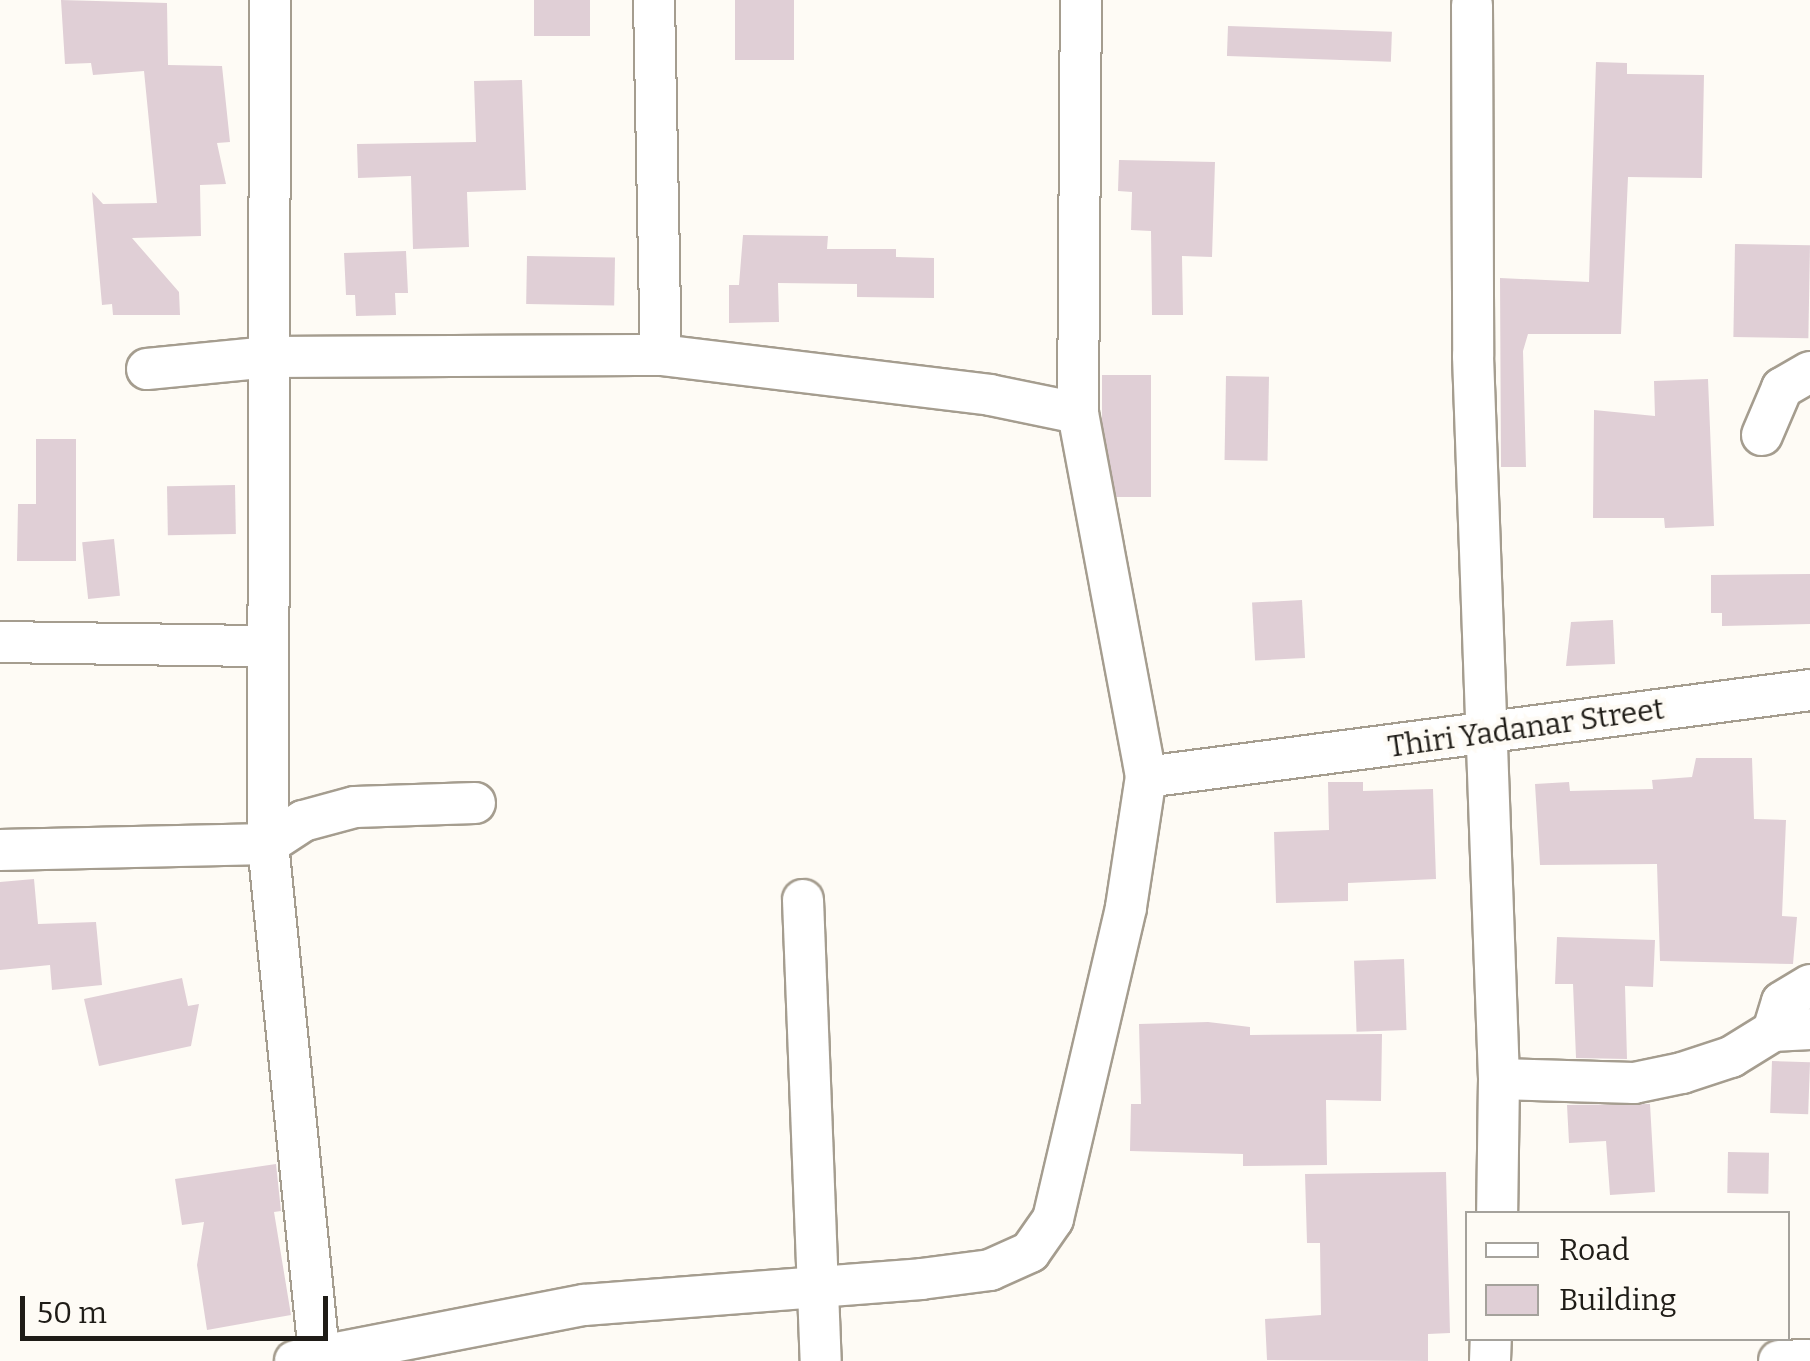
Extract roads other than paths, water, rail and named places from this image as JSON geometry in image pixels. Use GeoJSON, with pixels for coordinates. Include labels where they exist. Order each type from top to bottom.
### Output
{"type":"FeatureCollection","features":[{"type":"Feature","properties":{"kind":"street"},"geometry":{"type":"LineString","coordinates":[[270,0],[268,844],[307,1357],[584,1305],[814,1289],[990,1270],[1030,1252],[1045,1230],[1126,907],[1146,777],[1078,413],[1081,0]]}},
{"type":"Feature","properties":{"kind":"street"},"geometry":{"type":"LineString","coordinates":[[654,0],[661,355]]}},
{"type":"Feature","properties":{"kind":"street"},"geometry":{"type":"LineString","coordinates":[[1472,5],[1473,356],[1499,1079],[1497,1211]]}},
{"type":"Feature","properties":{"kind":"street"},"geometry":{"type":"LineString","coordinates":[[147,368],[269,357],[661,355],[990,395],[1078,413]]}},
{"type":"Feature","properties":{"kind":"street"},"geometry":{"type":"LineString","coordinates":[[1762,435],[1782,388],[1810,372]]}},
{"type":"Feature","properties":{"kind":"street"},"geometry":{"type":"LineString","coordinates":[[0,642],[268,646]]}},
{"type":"Feature","properties":{"kind":"street","name":"Thiri Yadanar Street"},"geometry":{"type":"LineString","coordinates":[[1146,777],[1810,690]]}},
{"type":"Feature","properties":{"kind":"street"},"geometry":{"type":"LineString","coordinates":[[0,850],[268,844],[303,822],[354,807],[475,803]]}},
{"type":"Feature","properties":{"kind":"street"},"geometry":{"type":"LineString","coordinates":[[803,900],[814,1289],[821,1361]]}},
{"type":"Feature","properties":{"kind":"street"},"geometry":{"type":"LineString","coordinates":[[1499,1079],[1634,1084],[1731,1057],[1792,1030],[1782,1002],[1810,985]]}},
{"type":"Feature","properties":{"kind":"street"},"geometry":{"type":"LineString","coordinates":[[1779,1361],[1810,1360]]}}]}
